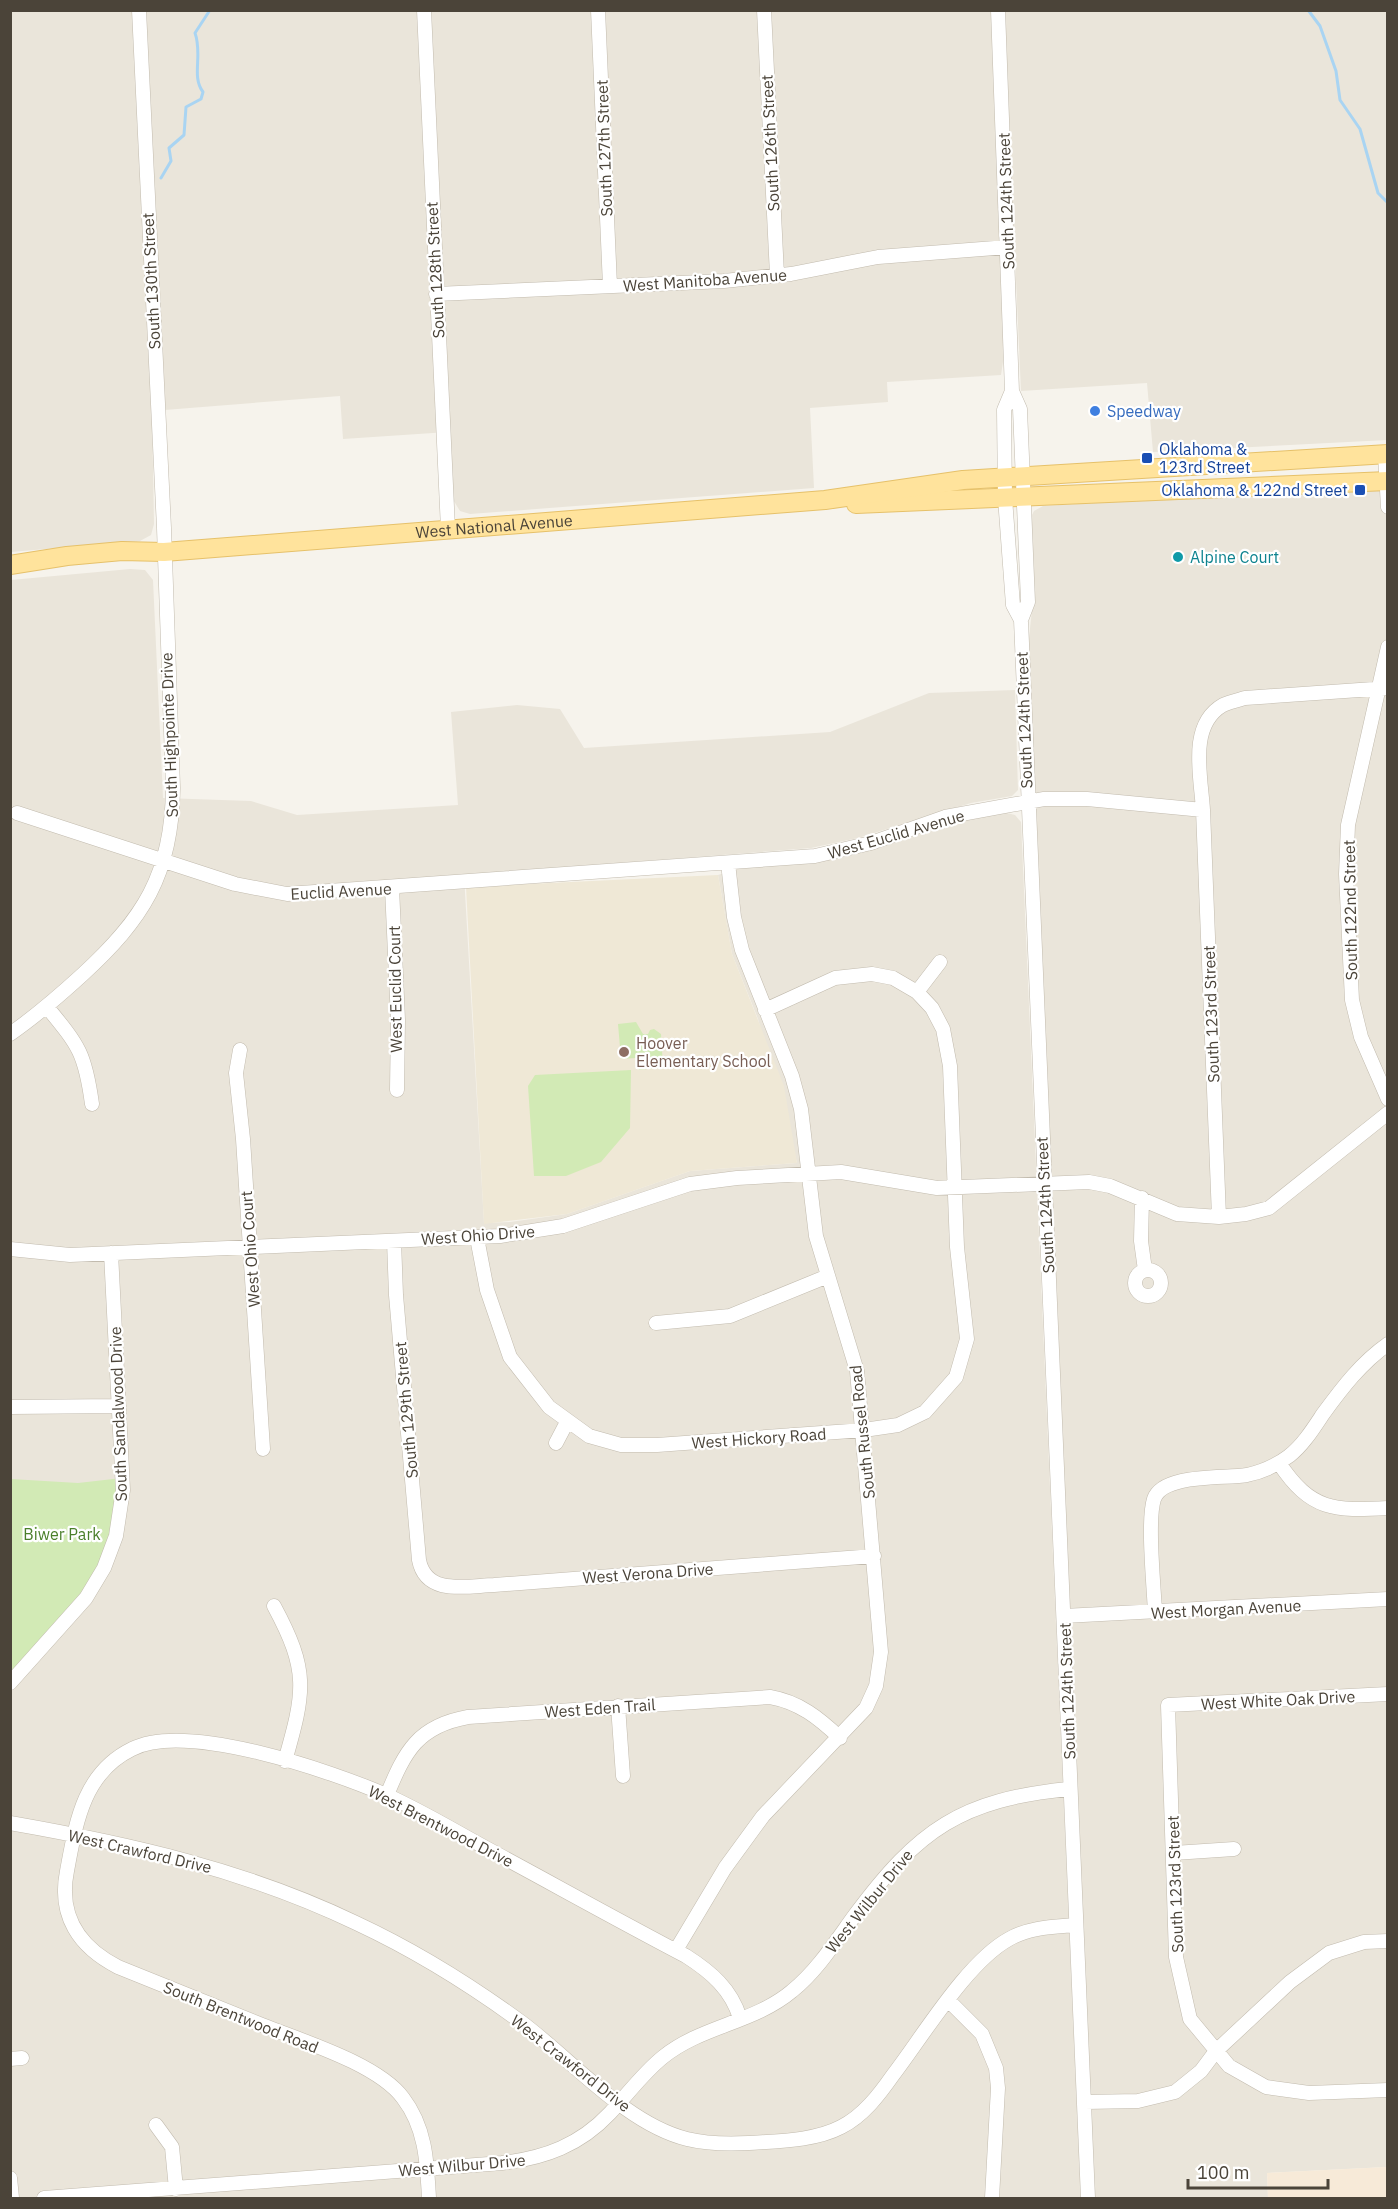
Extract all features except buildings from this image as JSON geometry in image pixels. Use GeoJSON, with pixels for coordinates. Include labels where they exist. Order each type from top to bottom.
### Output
{"type":"FeatureCollection","features":[{"type":"Feature","properties":{"kind":"main road","name":"West National Avenue"},"geometry":{"type":"LineString","coordinates":[[20,565],[95,566],[164,552],[825,500],[963,480],[1386,454]]}},
{"type":"Feature","properties":{"kind":"main road","name":"West National Avenue"},"geometry":{"type":"LineString","coordinates":[[825,500],[855,504],[1387,481]]}},
{"type":"Feature","properties":{"kind":"street","name":"South 130th Street"},"geometry":{"type":"LineString","coordinates":[[139,10],[164,552]]}},
{"type":"Feature","properties":{"kind":"street","name":"South 128th Street"},"geometry":{"type":"LineString","coordinates":[[424,10],[448,529]]}},
{"type":"Feature","properties":{"kind":"street","name":"South 127th Street"},"geometry":{"type":"LineString","coordinates":[[598,10],[610,286]]}},
{"type":"Feature","properties":{"kind":"street","name":"South 126th Street"},"geometry":{"type":"LineString","coordinates":[[764,10],[777,275]]}},
{"type":"Feature","properties":{"kind":"street","name":"South 124th Street"},"geometry":{"type":"LineString","coordinates":[[998,10],[1012,391],[1020,409],[1024,497],[1028,602],[1021,620],[1027,802],[1088,2199]]}},
{"type":"Feature","properties":{"kind":"street","name":"West Manitoba Avenue"},"geometry":{"type":"LineString","coordinates":[[436,294],[724,281],[777,275],[878,257],[1008,247]]}},
{"type":"Feature","properties":{"kind":"street","name":"South 124th Street"},"geometry":{"type":"LineString","coordinates":[[1012,391],[1004,410],[1005,498],[1013,604],[1021,620]]}},
{"type":"Feature","properties":{"kind":"street"},"geometry":{"type":"LineString","coordinates":[[1386,454],[1388,507]]}},
{"type":"Feature","properties":{"kind":"street","name":"South Highpointe Drive"},"geometry":{"type":"LineString","coordinates":[[10,1034],[47,1007],[109,950],[130,927],[153,889],[163,861],[170,834],[173,805],[164,552]]}},
{"type":"Feature","properties":{"kind":"street","name":"South 122nd Street"},"geometry":{"type":"LineString","coordinates":[[1388,647],[1384,688],[1348,825],[1346,874],[1352,1000],[1361,1037],[1388,1099]]}},
{"type":"Feature","properties":{"kind":"street"},"geometry":{"type":"LineString","coordinates":[[1203,810],[1200,734],[1206,720],[1223,705],[1245,698],[1384,688]]}},
{"type":"Feature","properties":{"kind":"street","name":"West Euclid Avenue"},"geometry":{"type":"LineString","coordinates":[[524,879],[831,854],[871,843],[945,817],[1027,802],[1088,799],[1203,810]]}},
{"type":"Feature","properties":{"kind":"street","name":"South 123rd Street"},"geometry":{"type":"LineString","coordinates":[[1203,810],[1219,1217]]}},
{"type":"Feature","properties":{"kind":"street","name":"Euclid Avenue"},"geometry":{"type":"LineString","coordinates":[[17,813],[163,861],[270,892],[318,894],[524,879]]}},
{"type":"Feature","properties":{"kind":"street","name":"South Russel Road"},"geometry":{"type":"LineString","coordinates":[[676,1950],[725,1868],[763,1816],[840,1738],[866,1708],[878,1675],[881,1642],[857,1371],[816,1236],[803,1120],[792,1076],[742,950],[734,917],[728,863]]}},
{"type":"Feature","properties":{"kind":"street","name":"West Euclid Court"},"geometry":{"type":"LineString","coordinates":[[392,888],[398,1020],[398,1090]]}},
{"type":"Feature","properties":{"kind":"street"},"geometry":{"type":"LineString","coordinates":[[916,992],[940,962]]}},
{"type":"Feature","properties":{"kind":"street","name":"West Hickory Road"},"geometry":{"type":"LineString","coordinates":[[477,1238],[487,1290],[510,1357],[544,1401],[567,1422],[602,1440],[636,1446],[864,1430],[898,1425],[926,1412],[949,1388],[962,1362],[967,1329],[960,1276],[948,1054],[938,1018],[928,1002],[893,978],[856,974],[836,978],[765,1010]]}},
{"type":"Feature","properties":{"kind":"street"},"geometry":{"type":"LineString","coordinates":[[47,1007],[82,1054],[92,1104]]}},
{"type":"Feature","properties":{"kind":"street","name":"West Ohio Court"},"geometry":{"type":"LineString","coordinates":[[240,1050],[236,1073],[243,1139],[263,1449]]}},
{"type":"Feature","properties":{"kind":"street","name":"West Ohio Drive"},"geometry":{"type":"LineString","coordinates":[[10,1249],[46,1254],[111,1253],[528,1234],[555,1228],[690,1184],[841,1172],[918,1186],[954,1188],[1089,1182],[1142,1198],[1177,1214],[1219,1217],[1269,1208],[1388,1113]]}},
{"type":"Feature","properties":{"kind":"street"},"geometry":{"type":"LineString","coordinates":[[1142,1198],[1141,1241],[1145,1270]]}},
{"type":"Feature","properties":{"kind":"street","name":"South 129th Street"},"geometry":{"type":"LineString","coordinates":[[394,1241],[419,1560],[426,1577]]}},
{"type":"Feature","properties":{"kind":"street","name":"South Sandalwood Drive"},"geometry":{"type":"LineString","coordinates":[[10,1683],[86,1598],[112,1549],[121,1513],[123,1490],[111,1253]]}},
{"type":"Feature","properties":{"kind":"street"},"geometry":{"type":"LineString","coordinates":[[656,1323],[697,1321],[730,1316],[828,1276]]}},
{"type":"Feature","properties":{"kind":"street"},"geometry":{"type":"LineString","coordinates":[[1155,1613],[1152,1515],[1155,1497],[1165,1487],[1188,1479],[1251,1474],[1279,1463],[1300,1446],[1341,1390],[1370,1357],[1388,1344]]}},
{"type":"Feature","properties":{"kind":"street"},"geometry":{"type":"LineString","coordinates":[[10,1407],[119,1406]]}},
{"type":"Feature","properties":{"kind":"street"},"geometry":{"type":"LineString","coordinates":[[556,1443],[567,1422]]}},
{"type":"Feature","properties":{"kind":"street"},"geometry":{"type":"LineString","coordinates":[[1279,1463],[1303,1494],[1317,1503],[1349,1510],[1388,1508]]}},
{"type":"Feature","properties":{"kind":"street","name":"West Verona Drive"},"geometry":{"type":"LineString","coordinates":[[426,1577],[445,1586],[494,1585],[874,1556]]}},
{"type":"Feature","properties":{"kind":"street","name":"West Morgan Avenue"},"geometry":{"type":"LineString","coordinates":[[1064,1616],[1388,1599]]}},
{"type":"Feature","properties":{"kind":"street"},"geometry":{"type":"LineString","coordinates":[[274,1606],[296,1651],[301,1685],[300,1701],[285,1761]]}},
{"type":"Feature","properties":{"kind":"street","name":"West White Oak Drive"},"geometry":{"type":"LineString","coordinates":[[1168,1705],[1388,1694]]}},
{"type":"Feature","properties":{"kind":"street","name":"West Eden Trail"},"geometry":{"type":"LineString","coordinates":[[387,1795],[415,1741],[440,1724],[468,1717],[770,1697],[795,1703],[810,1712],[840,1738]]}},
{"type":"Feature","properties":{"kind":"street","name":"South 123rd Street"},"geometry":{"type":"LineString","coordinates":[[1168,1705],[1176,1958],[1190,2019],[1229,2066],[1266,2087],[1309,2093],[1388,2090]]}},
{"type":"Feature","properties":{"kind":"street"},"geometry":{"type":"LineString","coordinates":[[618,1706],[623,1776]]}},
{"type":"Feature","properties":{"kind":"street","name":"West Brentwood Drive"},"geometry":{"type":"LineString","coordinates":[[74,1834],[80,1807],[97,1778],[116,1758],[148,1743],[177,1739],[214,1743],[285,1761],[387,1795],[676,1950],[701,1965],[720,1981],[735,2004],[740,2018]]}},
{"type":"Feature","properties":{"kind":"street","name":"West Wilbur Drive"},"geometry":{"type":"LineString","coordinates":[[44,2199],[518,2161],[556,2152],[588,2134],[644,2073],[678,2045],[778,2002],[803,1981],[876,1887],[924,1836],[951,1819],[983,1804],[1011,1796],[1069,1790]]}},
{"type":"Feature","properties":{"kind":"street","name":"West Crawford Drive"},"geometry":{"type":"LineString","coordinates":[[10,1823],[175,1856],[293,1895],[357,1924],[437,1966],[497,2005],[619,2102],[663,2130],[699,2142],[748,2143],[822,2134],[851,2121],[867,2108],[980,1963],[1008,1939],[1044,1927],[1076,1925]]}},
{"type":"Feature","properties":{"kind":"street","name":"South Brentwood Road"},"geometry":{"type":"LineString","coordinates":[[74,1834],[66,1877],[65,1899],[71,1921],[90,1950],[118,1967],[288,2036],[383,2078],[402,2096],[420,2128],[427,2168],[429,2199]]}},
{"type":"Feature","properties":{"kind":"street"},"geometry":{"type":"LineString","coordinates":[[1174,1853],[1234,1849]]}},
{"type":"Feature","properties":{"kind":"street"},"geometry":{"type":"LineString","coordinates":[[1085,2102],[1138,2101],[1175,2092],[1202,2072],[1216,2052],[1290,1982],[1329,1953],[1364,1942],[1388,1941]]}},
{"type":"Feature","properties":{"kind":"street"},"geometry":{"type":"LineString","coordinates":[[949,2001],[982,2034],[996,2068],[998,2088],[992,2199]]}},
{"type":"Feature","properties":{"kind":"street"},"geometry":{"type":"LineString","coordinates":[[156,2125],[172,2147],[176,2189]]}},
{"type":"Feature","properties":{"kind":"street"},"geometry":{"type":"LineString","coordinates":[[10,2178],[12,2199]]}},
{"type":"Feature","properties":{"kind":"shaded area"},"geometry":{"type":"Polygon","coordinates":[[[11,11],[992,11],[1004,355],[1001,375],[887,382],[888,402],[810,408],[814,488],[470,514],[460,511],[452,498],[448,432],[343,439],[340,396],[152,411],[154,524],[151,535],[140,541],[11,552],[11,11]]]}},
{"type":"Feature","properties":{"kind":"shaded area"},"geometry":{"type":"Polygon","coordinates":[[[1004,11],[1387,11],[1387,440],[1153,452],[1147,383],[1021,391],[1004,11]]]}},
{"type":"Feature","properties":{"kind":"shaded area"},"geometry":{"type":"Polygon","coordinates":[[[1387,486],[1387,2167],[1267,2173],[1268,2198],[1091,2198],[1027,657],[1033,600],[1031,517],[1034,511],[1043,506],[1387,486]]]}},
{"type":"Feature","properties":{"kind":"shaded area"},"geometry":{"type":"Polygon","coordinates":[[[130,569],[145,570],[153,580],[163,798],[251,801],[297,815],[458,805],[451,712],[517,705],[560,709],[584,748],[830,732],[929,693],[1015,690],[1018,790],[1012,796],[971,803],[858,838],[811,848],[464,875],[484,1223],[510,1222],[567,1214],[690,1171],[797,1163],[758,1019],[732,954],[718,875],[744,867],[828,860],[856,853],[951,820],[1003,812],[1015,815],[1021,822],[1081,2198],[11,2198],[11,580],[130,569]]]}},
{"type":"Feature","properties":{"kind":"shaded area","name":"Hoover Elementary School"},"geometry":{"type":"Polygon","coordinates":[[[718,875],[732,954],[784,1086],[797,1163],[690,1171],[567,1214],[484,1224],[466,887],[718,875]]]}},
{"type":"Feature","properties":{"kind":"shaded area"},"geometry":{"type":"Polygon","coordinates":[[[1387,2167],[1387,2198],[1268,2198],[1267,2173],[1387,2167]]]}},
{"type":"Feature","properties":{"kind":"green space"},"geometry":{"type":"Polygon","coordinates":[[[636,1022],[643,1034],[648,1034],[654,1029],[661,1034],[663,1067],[639,1070],[636,1058],[621,1059],[618,1024],[636,1022]]]}},
{"type":"Feature","properties":{"kind":"green space"},"geometry":{"type":"Polygon","coordinates":[[[631,1070],[630,1128],[601,1162],[566,1176],[534,1176],[528,1086],[535,1075],[631,1070]]]}},
{"type":"Feature","properties":{"kind":"green space","name":"Biwer Park"},"geometry":{"type":"Polygon","coordinates":[[[122,1478],[104,1568],[11,1684],[11,1479],[78,1483],[122,1478]]]}},
{"type":"Feature","properties":{"kind":"waterway"},"geometry":{"type":"LineString","coordinates":[[161,178],[171,161],[169,148],[184,135],[186,107],[201,99],[203,92],[197,72],[198,49],[195,33],[210,10]]}},
{"type":"Feature","properties":{"kind":"waterway"},"geometry":{"type":"LineString","coordinates":[[1308,10],[1320,26],[1336,71],[1340,100],[1360,129],[1378,193],[1388,203]]}},
{"type":"Feature","properties":{"kind":"place","name":"Speedway"},"geometry":{"type":"Point","coordinates":[1095,411]}},
{"type":"Feature","properties":{"kind":"place","name":"Oklahoma & 123rd Street"},"geometry":{"type":"Point","coordinates":[1147,458]}},
{"type":"Feature","properties":{"kind":"place","name":"Oklahoma & 122nd Street"},"geometry":{"type":"Point","coordinates":[1360,490]}},
{"type":"Feature","properties":{"kind":"place","name":"Alpine Court"},"geometry":{"type":"Point","coordinates":[1178,557]}},
{"type":"Feature","properties":{"kind":"place","name":"Hoover Elementary School"},"geometry":{"type":"Point","coordinates":[624,1052]}}]}
